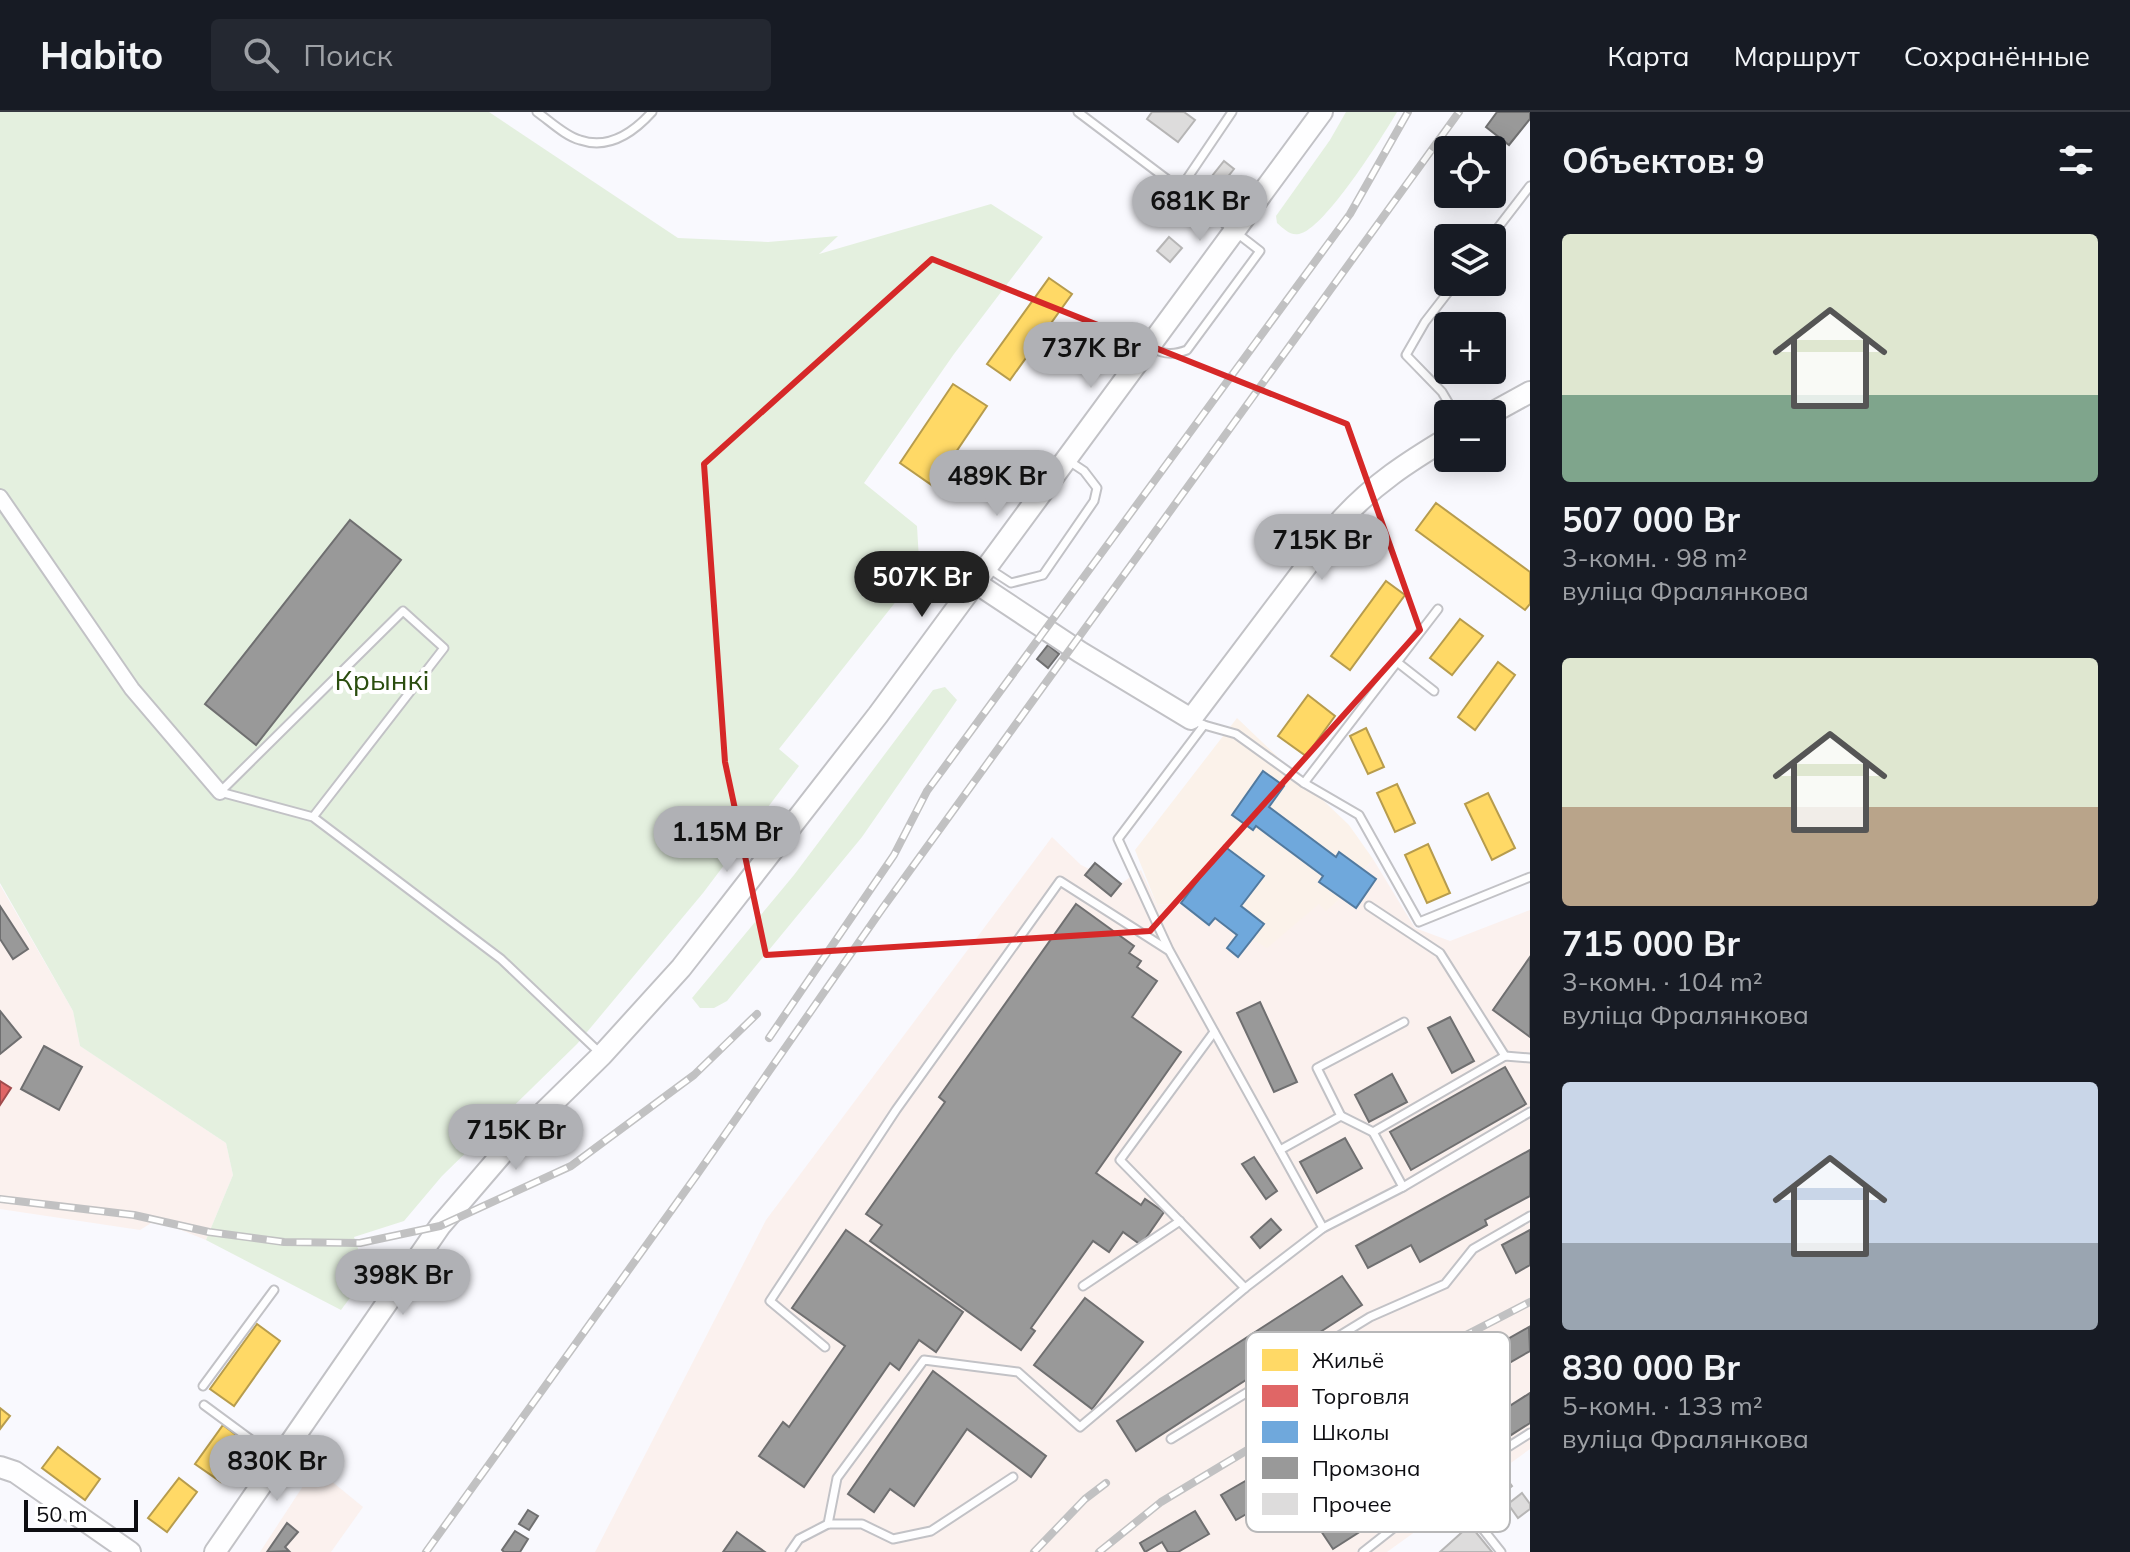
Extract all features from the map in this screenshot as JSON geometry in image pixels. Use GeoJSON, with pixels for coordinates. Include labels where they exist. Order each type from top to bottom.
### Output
{"type":"FeatureCollection","features":[{"type":"Feature","properties":{"kind":"main road"},"geometry":{"type":"LineString","coordinates":[[215,1552],[440,1226],[507,1148],[602,1055],[681,968],[878,715],[1322,112]]}},
{"type":"Feature","properties":{"kind":"main road"},"geometry":{"type":"LineString","coordinates":[[1506,405],[1530,392]]}},
{"type":"Feature","properties":{"kind":"main road"},"geometry":{"type":"LineString","coordinates":[[982,576],[1080,652],[1198,722],[1342,519],[1368,491],[1434,446]]}},
{"type":"Feature","properties":{"kind":"main road"},"geometry":{"type":"LineString","coordinates":[[0,1467],[15,1472],[130,1552]]}},
{"type":"Feature","properties":{"kind":"street"},"geometry":{"type":"LineString","coordinates":[[0,497],[132,689],[220,792]]}},
{"type":"Feature","properties":{"kind":"lane"},"geometry":{"type":"LineString","coordinates":[[537,112],[579,140],[608,144],[639,127],[652,112]]}},
{"type":"Feature","properties":{"kind":"lane"},"geometry":{"type":"LineString","coordinates":[[1078,112],[1260,251],[1187,350],[1160,353],[1151,347]]}},
{"type":"Feature","properties":{"kind":"lane"},"geometry":{"type":"LineString","coordinates":[[1180,189],[1232,112]]}},
{"type":"Feature","properties":{"kind":"lane"},"geometry":{"type":"LineString","coordinates":[[1501,224],[1530,186]]}},
{"type":"Feature","properties":{"kind":"lane"},"geometry":{"type":"LineString","coordinates":[[1445,296],[1425,322],[1406,355],[1447,400]]}},
{"type":"Feature","properties":{"kind":"lane"},"geometry":{"type":"LineString","coordinates":[[982,576],[1011,583],[1043,575],[1069,541],[1094,501],[1097,488],[1084,471],[1067,460]]}},
{"type":"Feature","properties":{"kind":"lane"},"geometry":{"type":"LineString","coordinates":[[1304,783],[1438,609]]}},
{"type":"Feature","properties":{"kind":"lane"},"geometry":{"type":"LineString","coordinates":[[220,792],[403,611],[444,648],[313,817]]}},
{"type":"Feature","properties":{"kind":"lane"},"geometry":{"type":"LineString","coordinates":[[1397,662],[1434,691]]}},
{"type":"Feature","properties":{"kind":"lane"},"geometry":{"type":"LineString","coordinates":[[1323,1228],[1169,950],[1118,839],[1198,722],[1236,734],[1304,783],[1359,815],[1419,922],[1530,877]]}},
{"type":"Feature","properties":{"kind":"lane"},"geometry":{"type":"LineString","coordinates":[[220,792],[313,817],[501,959],[602,1055]]}},
{"type":"Feature","properties":{"kind":"lane"},"geometry":{"type":"LineString","coordinates":[[825,1347],[770,1301],[896,1110],[1060,881],[1169,950]]}},
{"type":"Feature","properties":{"kind":"lane"},"geometry":{"type":"LineString","coordinates":[[1369,906],[1440,953],[1505,1056]]}},
{"type":"Feature","properties":{"kind":"lane"},"geometry":{"type":"LineString","coordinates":[[1403,1187],[1373,1132],[1341,1116],[1317,1068],[1404,1022]]}},
{"type":"Feature","properties":{"kind":"lane"},"geometry":{"type":"LineString","coordinates":[[1214,1032],[1120,1160],[1245,1288]]}},
{"type":"Feature","properties":{"kind":"lane"},"geometry":{"type":"LineString","coordinates":[[1373,1132],[1505,1056],[1530,1058]]}},
{"type":"Feature","properties":{"kind":"lane"},"geometry":{"type":"LineString","coordinates":[[828,1524],[837,1478],[924,1360],[1018,1372],[1080,1427],[1245,1288],[1323,1228],[1403,1187],[1530,1112]]}},
{"type":"Feature","properties":{"kind":"lane"},"geometry":{"type":"LineString","coordinates":[[1280,1150],[1341,1116]]}},
{"type":"Feature","properties":{"kind":"lane"},"geometry":{"type":"LineString","coordinates":[[1346,1332],[1370,1317],[1445,1284],[1473,1249],[1530,1216]]}},
{"type":"Feature","properties":{"kind":"lane"},"geometry":{"type":"LineString","coordinates":[[1083,1286],[1180,1221]]}},
{"type":"Feature","properties":{"kind":"lane"},"geometry":{"type":"LineString","coordinates":[[203,1386],[274,1290]]}},
{"type":"Feature","properties":{"kind":"lane"},"geometry":{"type":"LineString","coordinates":[[1171,1439],[1246,1393]]}},
{"type":"Feature","properties":{"kind":"lane"},"geometry":{"type":"LineString","coordinates":[[204,1405],[279,1461]]}},
{"type":"Feature","properties":{"kind":"lane"},"geometry":{"type":"LineString","coordinates":[[1510,1446],[1530,1433]]}},
{"type":"Feature","properties":{"kind":"lane"},"geometry":{"type":"LineString","coordinates":[[790,1552],[799,1539],[828,1524],[862,1524],[893,1539],[931,1531],[1013,1477]]}},
{"type":"Feature","properties":{"kind":"lane"},"geometry":{"type":"LineString","coordinates":[[1363,1552],[1388,1532]]}},
{"type":"Feature","properties":{"kind":"lane"},"geometry":{"type":"LineString","coordinates":[[1485,1532],[1501,1552]]}},
{"type":"Feature","properties":{"kind":"highlighted area"},"geometry":{"type":"Polygon","coordinates":[[[932,259],[1347,424],[1420,630],[1150,931],[766,955],[725,762],[704,464],[932,259]]]}},
{"type":"Feature","properties":{"kind":"shaded area"},"geometry":{"type":"Polygon","coordinates":[[[1237,718],[1349,825],[1373,859],[1341,898],[1326,911],[1319,904],[1267,948],[1215,918],[1181,903],[1157,905],[1135,850],[1237,718]]]}},
{"type":"Feature","properties":{"kind":"shaded area"},"geometry":{"type":"Polygon","coordinates":[[[1052,837],[1081,865],[1120,884],[1141,870],[1157,905],[1181,903],[1215,918],[1320,904],[1326,910],[1341,898],[1373,859],[1415,928],[1450,941],[1530,910],[1530,1449],[1510,1463],[1510,1332],[1246,1332],[1246,1532],[1415,1532],[1387,1552],[595,1552],[766,1220],[1052,837]]]}},
{"type":"Feature","properties":{"kind":"shaded area"},"geometry":{"type":"Polygon","coordinates":[[[0,885],[73,1011],[80,1046],[226,1143],[233,1175],[206,1240],[156,1220],[140,1230],[0,1209],[0,885]]]}},
{"type":"Feature","properties":{"kind":"shaded area"},"geometry":{"type":"Polygon","coordinates":[[[319,1471],[363,1507],[331,1552],[260,1552],[305,1483],[319,1471]]]}},
{"type":"Feature","properties":{"kind":"green space","name":"Крынкі"},"geometry":{"type":"Polygon","coordinates":[[[0,112],[489,112],[678,238],[768,242],[838,236],[819,254],[991,204],[1043,237],[954,354],[864,483],[917,526],[919,560],[909,585],[779,749],[799,766],[703,893],[577,1044],[442,1176],[404,1221],[354,1237],[367,1275],[341,1310],[206,1240],[233,1175],[226,1143],[80,1046],[73,1011],[0,883],[0,112]]]}},
{"type":"Feature","properties":{"kind":"green space"},"geometry":{"type":"Polygon","coordinates":[[[1346,112],[1397,112],[1323,217],[1310,229],[1299,234],[1290,233],[1277,223],[1276,216],[1346,112]]]}},
{"type":"Feature","properties":{"kind":"green space"},"geometry":{"type":"Polygon","coordinates":[[[945,687],[957,700],[862,837],[727,1001],[714,1008],[700,1008],[692,998],[794,875],[933,690],[945,687]]]}},
{"type":"Feature","properties":{"kind":"building: Жильё"},"geometry":{"type":"Polygon","coordinates":[[[1049,278],[1072,294],[1010,380],[987,364],[1049,278]]]}},
{"type":"Feature","properties":{"kind":"building: Жильё"},"geometry":{"type":"Polygon","coordinates":[[[953,384],[987,406],[933,486],[900,463],[953,384]]]}},
{"type":"Feature","properties":{"kind":"building: Жильё"},"geometry":{"type":"Polygon","coordinates":[[[1436,503],[1530,572],[1530,604],[1525,610],[1416,530],[1436,503]]]}},
{"type":"Feature","properties":{"kind":"building: Жильё"},"geometry":{"type":"Polygon","coordinates":[[[1386,581],[1405,595],[1350,670],[1331,656],[1386,581]]]}},
{"type":"Feature","properties":{"kind":"building: Жильё"},"geometry":{"type":"Polygon","coordinates":[[[1460,619],[1483,636],[1452,675],[1430,658],[1460,619]]]}},
{"type":"Feature","properties":{"kind":"building: Жильё"},"geometry":{"type":"Polygon","coordinates":[[[1498,662],[1515,675],[1475,730],[1458,717],[1498,662]]]}},
{"type":"Feature","properties":{"kind":"building: Жильё"},"geometry":{"type":"Polygon","coordinates":[[[1308,695],[1335,716],[1306,756],[1278,736],[1308,695]]]}},
{"type":"Feature","properties":{"kind":"building: Жильё"},"geometry":{"type":"Polygon","coordinates":[[[1366,728],[1384,767],[1368,774],[1350,736],[1366,728]]]}},
{"type":"Feature","properties":{"kind":"building: Жильё"},"geometry":{"type":"Polygon","coordinates":[[[1397,784],[1415,823],[1395,832],[1377,793],[1397,784]]]}},
{"type":"Feature","properties":{"kind":"building: Жильё"},"geometry":{"type":"Polygon","coordinates":[[[1488,793],[1515,848],[1492,860],[1465,804],[1488,793]]]}},
{"type":"Feature","properties":{"kind":"building: Жильё"},"geometry":{"type":"Polygon","coordinates":[[[1428,844],[1450,893],[1427,903],[1405,855],[1428,844]]]}},
{"type":"Feature","properties":{"kind":"building: Жильё"},"geometry":{"type":"Polygon","coordinates":[[[257,1324],[280,1341],[234,1406],[210,1389],[257,1324]]]}},
{"type":"Feature","properties":{"kind":"building: Жильё"},"geometry":{"type":"Polygon","coordinates":[[[0,1408],[10,1416],[0,1429],[0,1408]]]}},
{"type":"Feature","properties":{"kind":"building: Жильё"},"geometry":{"type":"Polygon","coordinates":[[[223,1425],[248,1444],[221,1482],[195,1464],[223,1425]]]}},
{"type":"Feature","properties":{"kind":"building: Жильё"},"geometry":{"type":"Polygon","coordinates":[[[58,1447],[100,1479],[85,1500],[42,1468],[58,1447]]]}},
{"type":"Feature","properties":{"kind":"building: Жильё"},"geometry":{"type":"Polygon","coordinates":[[[179,1478],[197,1492],[167,1532],[148,1518],[179,1478]]]}},
{"type":"Feature","properties":{"kind":"building: Торговля"},"geometry":{"type":"Polygon","coordinates":[[[0,1081],[11,1088],[0,1105],[0,1081]]]}},
{"type":"Feature","properties":{"kind":"building: Школы"},"geometry":{"type":"Polygon","coordinates":[[[1263,771],[1284,786],[1269,807],[1336,857],[1339,852],[1376,879],[1356,908],[1319,882],[1323,876],[1256,826],[1253,830],[1232,815],[1263,771]]]}},
{"type":"Feature","properties":{"kind":"building: Школы"},"geometry":{"type":"Polygon","coordinates":[[[1224,846],[1264,876],[1241,906],[1264,924],[1238,957],[1227,948],[1237,935],[1215,918],[1209,925],[1181,903],[1224,846]]]}},
{"type":"Feature","properties":{"kind":"building: Промзона"},"geometry":{"type":"Polygon","coordinates":[[[1497,112],[1530,112],[1530,119],[1509,145],[1506,136],[1498,136],[1486,127],[1497,112]]]}},
{"type":"Feature","properties":{"kind":"building: Промзона"},"geometry":{"type":"Polygon","coordinates":[[[350,520],[401,560],[256,745],[205,704],[350,520]]]}},
{"type":"Feature","properties":{"kind":"building: Промзона"},"geometry":{"type":"Polygon","coordinates":[[[1048,645],[1059,654],[1048,668],[1037,659],[1048,645]]]}},
{"type":"Feature","properties":{"kind":"building: Промзона"},"geometry":{"type":"Polygon","coordinates":[[[1095,863],[1121,884],[1111,896],[1085,875],[1095,863]]]}},
{"type":"Feature","properties":{"kind":"building: Промзона"},"geometry":{"type":"Polygon","coordinates":[[[1076,904],[1134,946],[1129,953],[1141,961],[1137,967],[1157,981],[1132,1017],[1181,1052],[1096,1173],[1141,1205],[1145,1199],[1164,1212],[1141,1245],[1123,1232],[1109,1252],[1093,1241],[1031,1328],[1035,1331],[1021,1350],[870,1241],[882,1225],[866,1214],[945,1102],[939,1097],[1076,904]]]}},
{"type":"Feature","properties":{"kind":"building: Промзона"},"geometry":{"type":"Polygon","coordinates":[[[0,906],[28,949],[13,959],[0,939],[0,906]]]}},
{"type":"Feature","properties":{"kind":"building: Промзона"},"geometry":{"type":"Polygon","coordinates":[[[1530,957],[1530,1037],[1493,1010],[1530,957]]]}},
{"type":"Feature","properties":{"kind":"building: Промзона"},"geometry":{"type":"Polygon","coordinates":[[[1260,1002],[1297,1082],[1274,1092],[1237,1013],[1260,1002]]]}},
{"type":"Feature","properties":{"kind":"building: Промзона"},"geometry":{"type":"Polygon","coordinates":[[[0,1011],[21,1037],[0,1054],[0,1011]]]}},
{"type":"Feature","properties":{"kind":"building: Промзона"},"geometry":{"type":"Polygon","coordinates":[[[1450,1017],[1474,1061],[1452,1073],[1428,1028],[1450,1017]]]}},
{"type":"Feature","properties":{"kind":"building: Промзона"},"geometry":{"type":"Polygon","coordinates":[[[44,1046],[82,1067],[59,1110],[21,1089],[44,1046]]]}},
{"type":"Feature","properties":{"kind":"building: Промзона"},"geometry":{"type":"Polygon","coordinates":[[[1505,1067],[1526,1104],[1411,1170],[1390,1132],[1505,1067]]]}},
{"type":"Feature","properties":{"kind":"building: Промзона"},"geometry":{"type":"Polygon","coordinates":[[[1392,1074],[1407,1102],[1369,1122],[1355,1095],[1392,1074]]]}},
{"type":"Feature","properties":{"kind":"building: Промзона"},"geometry":{"type":"Polygon","coordinates":[[[1345,1138],[1362,1168],[1317,1193],[1300,1162],[1345,1138]]]}},
{"type":"Feature","properties":{"kind":"building: Промзона"},"geometry":{"type":"Polygon","coordinates":[[[1530,1150],[1530,1196],[1485,1220],[1487,1225],[1420,1262],[1411,1245],[1368,1268],[1356,1246],[1530,1150]]]}},
{"type":"Feature","properties":{"kind":"building: Промзона"},"geometry":{"type":"Polygon","coordinates":[[[1254,1157],[1277,1191],[1266,1199],[1242,1164],[1254,1157]]]}},
{"type":"Feature","properties":{"kind":"building: Промзона"},"geometry":{"type":"Polygon","coordinates":[[[1271,1219],[1281,1230],[1260,1248],[1251,1237],[1271,1219]]]}},
{"type":"Feature","properties":{"kind":"building: Промзона"},"geometry":{"type":"Polygon","coordinates":[[[846,1230],[963,1312],[936,1352],[919,1340],[899,1370],[890,1363],[804,1487],[759,1456],[783,1422],[789,1427],[845,1346],[792,1308],[846,1230]]]}},
{"type":"Feature","properties":{"kind":"building: Промзона"},"geometry":{"type":"Polygon","coordinates":[[[1530,1230],[1530,1265],[1516,1273],[1502,1245],[1530,1230]]]}},
{"type":"Feature","properties":{"kind":"building: Промзона"},"geometry":{"type":"Polygon","coordinates":[[[1342,1276],[1362,1305],[1320,1332],[1255,1332],[1342,1276]]]}},
{"type":"Feature","properties":{"kind":"building: Промзона"},"geometry":{"type":"Polygon","coordinates":[[[1085,1298],[1143,1342],[1092,1409],[1034,1365],[1085,1298]]]}},
{"type":"Feature","properties":{"kind":"building: Промзона"},"geometry":{"type":"Polygon","coordinates":[[[1529,1327],[1530,1351],[1510,1362],[1510,1338],[1529,1327]]]}},
{"type":"Feature","properties":{"kind":"building: Промзона"},"geometry":{"type":"Polygon","coordinates":[[[1246,1338],[1246,1380],[1136,1451],[1117,1421],[1246,1338]]]}},
{"type":"Feature","properties":{"kind":"building: Промзона"},"geometry":{"type":"Polygon","coordinates":[[[933,1371],[1046,1456],[1031,1477],[967,1429],[914,1506],[890,1489],[874,1512],[848,1494],[933,1371]]]}},
{"type":"Feature","properties":{"kind":"building: Промзона"},"geometry":{"type":"Polygon","coordinates":[[[1530,1393],[1530,1423],[1510,1436],[1510,1406],[1530,1393]]]}},
{"type":"Feature","properties":{"kind":"building: Промзона"},"geometry":{"type":"Polygon","coordinates":[[[1246,1481],[1246,1514],[1236,1520],[1221,1495],[1246,1481]]]}},
{"type":"Feature","properties":{"kind":"building: Промзона"},"geometry":{"type":"Polygon","coordinates":[[[528,1510],[538,1516],[529,1530],[519,1524],[528,1510]]]}},
{"type":"Feature","properties":{"kind":"building: Промзона"},"geometry":{"type":"Polygon","coordinates":[[[1195,1511],[1209,1534],[1178,1552],[1168,1552],[1162,1542],[1145,1552],[1140,1543],[1195,1511]]]}},
{"type":"Feature","properties":{"kind":"building: Промзона"},"geometry":{"type":"Polygon","coordinates":[[[287,1523],[298,1532],[285,1547],[289,1551],[267,1552],[287,1523]]]}},
{"type":"Feature","properties":{"kind":"building: Промзона"},"geometry":{"type":"Polygon","coordinates":[[[515,1531],[528,1539],[520,1552],[504,1552],[502,1550],[515,1531]]]}},
{"type":"Feature","properties":{"kind":"building: Промзона"},"geometry":{"type":"Polygon","coordinates":[[[737,1532],[765,1552],[723,1552],[737,1532]]]}},
{"type":"Feature","properties":{"kind":"building: Промзона"},"geometry":{"type":"Polygon","coordinates":[[[1322,1532],[1360,1532],[1333,1549],[1322,1532]]]}},
{"type":"Feature","properties":{"kind":"building: Прочее"},"geometry":{"type":"Polygon","coordinates":[[[1152,112],[1184,112],[1195,120],[1178,142],[1147,119],[1152,112]]]}},
{"type":"Feature","properties":{"kind":"building: Прочее"},"geometry":{"type":"Polygon","coordinates":[[[1224,161],[1234,169],[1214,194],[1204,186],[1224,161]]]}},
{"type":"Feature","properties":{"kind":"building: Прочее"},"geometry":{"type":"Polygon","coordinates":[[[1169,237],[1182,248],[1170,262],[1157,251],[1169,237]]]}},
{"type":"Feature","properties":{"kind":"building: Прочее"},"geometry":{"type":"Polygon","coordinates":[[[1522,1493],[1530,1509],[1518,1518],[1510,1502],[1522,1493]]]}},
{"type":"Feature","properties":{"kind":"building: Прочее"},"geometry":{"type":"Polygon","coordinates":[[[1462,1532],[1476,1532],[1492,1552],[1440,1552],[1462,1532]]]}},
{"type":"Feature","properties":{"kind":"railway"},"geometry":{"type":"LineString","coordinates":[[769,1038],[894,855],[927,791],[1350,214],[1408,112]]}},
{"type":"Feature","properties":{"kind":"railway"},"geometry":{"type":"LineString","coordinates":[[426,1552],[696,1176],[882,909],[1459,112]]}},
{"type":"Feature","properties":{"kind":"railway"},"geometry":{"type":"LineString","coordinates":[[0,1199],[134,1215],[209,1232],[284,1242],[360,1243],[440,1226],[571,1166],[694,1075],[757,1014]]}},
{"type":"Feature","properties":{"kind":"railway"},"geometry":{"type":"LineString","coordinates":[[1472,1332],[1530,1302]]}},
{"type":"Feature","properties":{"kind":"railway"},"geometry":{"type":"LineString","coordinates":[[1099,1552],[1161,1502],[1246,1451]]}},
{"type":"Feature","properties":{"kind":"railway"},"geometry":{"type":"LineString","coordinates":[[1034,1552],[1085,1499],[1106,1483]]}}]}
